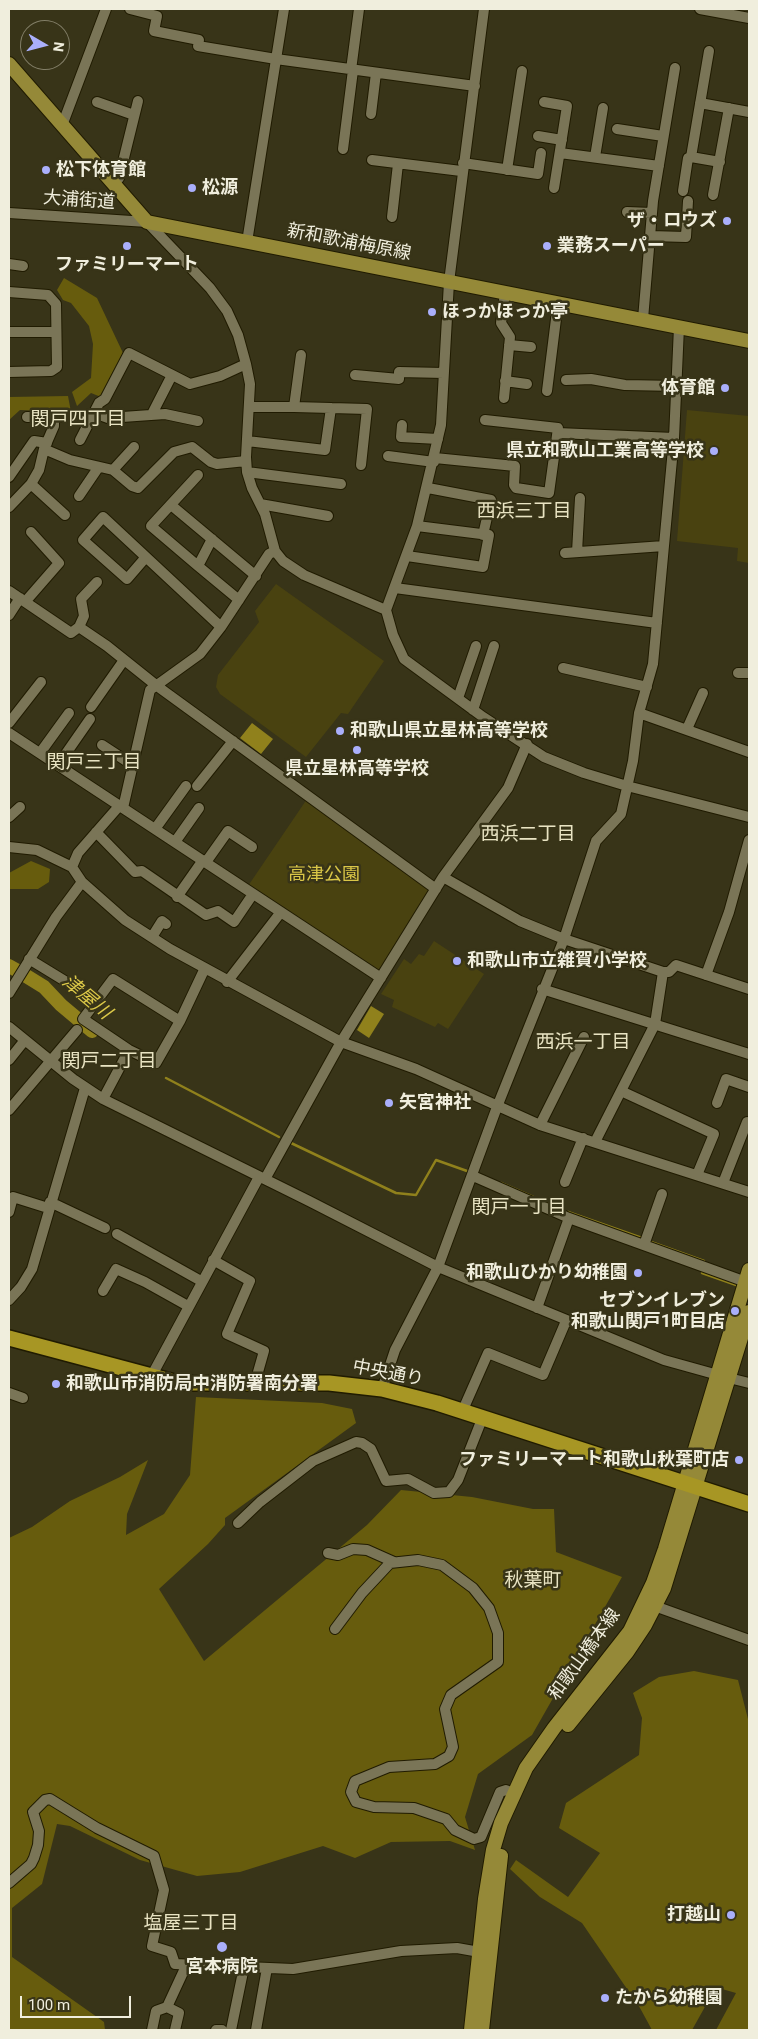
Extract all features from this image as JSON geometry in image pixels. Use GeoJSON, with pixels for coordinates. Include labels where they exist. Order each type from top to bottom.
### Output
{"type":"FeatureCollection","features":[{"type":"Feature","properties":{"kind":"highway","name":"中央通り"},"geometry":{"type":"LineString","coordinates":[[9,1338],[178,1383],[348,1384],[382,1389],[462,1412],[690,1487],[749,1504]]}},
{"type":"Feature","properties":{"kind":"main road"},"geometry":{"type":"LineString","coordinates":[[9,64],[63,123],[147,222]]}},
{"type":"Feature","properties":{"kind":"main road","name":"新和歌浦梅原線"},"geometry":{"type":"LineString","coordinates":[[147,222],[749,341]]}},
{"type":"Feature","properties":{"kind":"main road","name":"和歌山橋本線"},"geometry":{"type":"LineString","coordinates":[[471,2030],[502,1852],[521,1797],[544,1756],[627,1652],[649,1605],[666,1549],[690,1487],[723,1376],[747,1276]]}},
{"type":"Feature","properties":{"kind":"main road","name":"和歌山橋本線"},"geometry":{"type":"LineString","coordinates":[[723,1376],[749,1312]]}},
{"type":"Feature","properties":{"kind":"main road","name":"和歌山橋本線"},"geometry":{"type":"LineString","coordinates":[[482,2030],[485,1898],[493,1850],[501,1822],[513,1793],[537,1751],[649,1605]]}},
{"type":"Feature","properties":{"kind":"street"},"geometry":{"type":"LineString","coordinates":[[130,9],[156,16],[154,31],[199,40],[198,46],[352,70],[475,86]]}},
{"type":"Feature","properties":{"kind":"street"},"geometry":{"type":"LineString","coordinates":[[247,242],[284,9]]}},
{"type":"Feature","properties":{"kind":"street"},"geometry":{"type":"LineString","coordinates":[[343,149],[359,9]]}},
{"type":"Feature","properties":{"kind":"street"},"geometry":{"type":"LineString","coordinates":[[484,9],[475,86],[462,167],[449,282],[438,439],[428,488],[417,526],[386,610],[393,635],[404,659],[473,710],[549,759],[627,786],[749,818]]}},
{"type":"Feature","properties":{"kind":"street"},"geometry":{"type":"LineString","coordinates":[[700,9],[749,18]]}},
{"type":"Feature","properties":{"kind":"street"},"geometry":{"type":"LineString","coordinates":[[63,123],[104,10]]}},
{"type":"Feature","properties":{"kind":"street"},"geometry":{"type":"LineString","coordinates":[[683,191],[690,181],[688,158],[691,157],[709,51]]}},
{"type":"Feature","properties":{"kind":"street"},"geometry":{"type":"LineString","coordinates":[[643,319],[652,213],[675,68]]}},
{"type":"Feature","properties":{"kind":"street"},"geometry":{"type":"LineString","coordinates":[[507,170],[522,72]]}},
{"type":"Feature","properties":{"kind":"street"},"geometry":{"type":"LineString","coordinates":[[371,114],[376,73]]}},
{"type":"Feature","properties":{"kind":"street"},"geometry":{"type":"LineString","coordinates":[[114,184],[119,178],[138,101]]}},
{"type":"Feature","properties":{"kind":"street"},"geometry":{"type":"LineString","coordinates":[[97,102],[134,115]]}},
{"type":"Feature","properties":{"kind":"street"},"geometry":{"type":"LineString","coordinates":[[544,102],[567,106],[554,188]]}},
{"type":"Feature","properties":{"kind":"street"},"geometry":{"type":"LineString","coordinates":[[700,103],[749,112]]}},
{"type":"Feature","properties":{"kind":"street"},"geometry":{"type":"LineString","coordinates":[[595,157],[603,108]]}},
{"type":"Feature","properties":{"kind":"street"},"geometry":{"type":"LineString","coordinates":[[713,195],[729,108]]}},
{"type":"Feature","properties":{"kind":"street"},"geometry":{"type":"LineString","coordinates":[[617,129],[663,136]]}},
{"type":"Feature","properties":{"kind":"street"},"geometry":{"type":"LineString","coordinates":[[538,136],[562,140]]}},
{"type":"Feature","properties":{"kind":"street"},"geometry":{"type":"LineString","coordinates":[[560,152],[659,166]]}},
{"type":"Feature","properties":{"kind":"street"},"geometry":{"type":"LineString","coordinates":[[372,160],[398,164],[507,170],[538,174],[541,153]]}},
{"type":"Feature","properties":{"kind":"street"},"geometry":{"type":"LineString","coordinates":[[691,157],[720,162]]}},
{"type":"Feature","properties":{"kind":"street"},"geometry":{"type":"LineString","coordinates":[[392,217],[398,164]]}},
{"type":"Feature","properties":{"kind":"street"},"geometry":{"type":"LineString","coordinates":[[650,236],[686,237],[688,201]]}},
{"type":"Feature","properties":{"kind":"street"},"geometry":{"type":"LineString","coordinates":[[627,212],[652,213]]}},
{"type":"Feature","properties":{"kind":"street","name":"大浦街道"},"geometry":{"type":"LineString","coordinates":[[9,213],[147,222]]}},
{"type":"Feature","properties":{"kind":"street"},"geometry":{"type":"LineString","coordinates":[[147,222],[210,288],[227,311],[238,335],[250,384],[247,472],[272,535],[274,551],[283,561],[304,575],[386,610]]}},
{"type":"Feature","properties":{"kind":"street"},"geometry":{"type":"LineString","coordinates":[[9,264],[23,266]]}},
{"type":"Feature","properties":{"kind":"street"},"geometry":{"type":"LineString","coordinates":[[9,292],[48,295],[56,304],[57,367],[51,371],[9,372]]}},
{"type":"Feature","properties":{"kind":"street"},"geometry":{"type":"LineString","coordinates":[[504,398],[510,337],[501,323],[505,293]]}},
{"type":"Feature","properties":{"kind":"street"},"geometry":{"type":"LineString","coordinates":[[547,392],[558,303]]}},
{"type":"Feature","properties":{"kind":"street"},"geometry":{"type":"LineString","coordinates":[[382,1389],[395,1350],[438,1267],[542,989],[564,939],[596,841],[619,819],[634,761],[639,714],[653,664],[674,438],[678,327]]}},
{"type":"Feature","properties":{"kind":"street"},"geometry":{"type":"LineString","coordinates":[[9,332],[56,332]]}},
{"type":"Feature","properties":{"kind":"street"},"geometry":{"type":"LineString","coordinates":[[509,345],[530,347]]}},
{"type":"Feature","properties":{"kind":"street"},"geometry":{"type":"LineString","coordinates":[[80,440],[99,403],[105,399],[129,353],[190,384],[220,376],[246,364]]}},
{"type":"Feature","properties":{"kind":"street"},"geometry":{"type":"LineString","coordinates":[[294,407],[301,355]]}},
{"type":"Feature","properties":{"kind":"street"},"geometry":{"type":"LineString","coordinates":[[355,375],[399,379],[399,372],[444,373]]}},
{"type":"Feature","properties":{"kind":"street"},"geometry":{"type":"LineString","coordinates":[[152,414],[172,375]]}},
{"type":"Feature","properties":{"kind":"street"},"geometry":{"type":"LineString","coordinates":[[566,380],[591,379],[625,385],[677,386]]}},
{"type":"Feature","properties":{"kind":"street"},"geometry":{"type":"LineString","coordinates":[[505,381],[527,384]]}},
{"type":"Feature","properties":{"kind":"street"},"geometry":{"type":"LineString","coordinates":[[249,407],[367,409],[361,465]]}},
{"type":"Feature","properties":{"kind":"street"},"geometry":{"type":"LineString","coordinates":[[247,441],[325,450],[331,408]]}},
{"type":"Feature","properties":{"kind":"street"},"geometry":{"type":"LineString","coordinates":[[94,413],[108,418],[165,414],[198,421]]}},
{"type":"Feature","properties":{"kind":"street"},"geometry":{"type":"LineString","coordinates":[[9,507],[31,484],[40,470],[46,446],[54,426],[54,416]]}},
{"type":"Feature","properties":{"kind":"street"},"geometry":{"type":"LineString","coordinates":[[27,417],[74,417]]}},
{"type":"Feature","properties":{"kind":"street"},"geometry":{"type":"LineString","coordinates":[[388,456],[515,466],[514,485],[516,488],[549,493],[558,428],[485,420]]}},
{"type":"Feature","properties":{"kind":"street"},"geometry":{"type":"LineString","coordinates":[[402,425],[401,437],[438,439]]}},
{"type":"Feature","properties":{"kind":"street"},"geometry":{"type":"LineString","coordinates":[[558,433],[674,438]]}},
{"type":"Feature","properties":{"kind":"street"},"geometry":{"type":"LineString","coordinates":[[9,477],[34,442],[46,446],[70,460],[98,468],[114,470],[132,486],[138,488],[174,452],[192,447],[211,462],[217,464],[246,461]]}},
{"type":"Feature","properties":{"kind":"street"},"geometry":{"type":"LineString","coordinates":[[114,470],[134,447]]}},
{"type":"Feature","properties":{"kind":"street"},"geometry":{"type":"LineString","coordinates":[[79,496],[98,468]]}},
{"type":"Feature","properties":{"kind":"street"},"geometry":{"type":"LineString","coordinates":[[247,472],[341,484]]}},
{"type":"Feature","properties":{"kind":"street"},"geometry":{"type":"LineString","coordinates":[[198,475],[151,526],[239,600]]}},
{"type":"Feature","properties":{"kind":"street"},"geometry":{"type":"LineString","coordinates":[[31,484],[65,515]]}},
{"type":"Feature","properties":{"kind":"street"},"geometry":{"type":"LineString","coordinates":[[428,488],[491,500],[483,535]]}},
{"type":"Feature","properties":{"kind":"street"},"geometry":{"type":"LineString","coordinates":[[577,552],[580,498]]}},
{"type":"Feature","properties":{"kind":"street"},"geometry":{"type":"LineString","coordinates":[[260,504],[328,516]]}},
{"type":"Feature","properties":{"kind":"street"},"geometry":{"type":"LineString","coordinates":[[172,505],[256,576]]}},
{"type":"Feature","properties":{"kind":"street"},"geometry":{"type":"LineString","coordinates":[[146,558],[127,579],[83,540],[103,517],[221,627]]}},
{"type":"Feature","properties":{"kind":"street"},"geometry":{"type":"LineString","coordinates":[[407,556],[482,567],[489,535],[417,526]]}},
{"type":"Feature","properties":{"kind":"street"},"geometry":{"type":"LineString","coordinates":[[9,615],[59,563],[31,532]]}},
{"type":"Feature","properties":{"kind":"street"},"geometry":{"type":"LineString","coordinates":[[198,566],[212,539]]}},
{"type":"Feature","properties":{"kind":"street"},"geometry":{"type":"LineString","coordinates":[[565,553],[664,546]]}},
{"type":"Feature","properties":{"kind":"street"},"geometry":{"type":"LineString","coordinates":[[72,867],[78,852],[121,807],[134,766],[150,690],[200,654],[221,627],[269,554],[274,551]]}},
{"type":"Feature","properties":{"kind":"street"},"geometry":{"type":"LineString","coordinates":[[9,591],[71,633],[79,627],[84,616],[81,599],[97,582]]}},
{"type":"Feature","properties":{"kind":"street"},"geometry":{"type":"LineString","coordinates":[[395,588],[657,623]]}},
{"type":"Feature","properties":{"kind":"street"},"geometry":{"type":"LineString","coordinates":[[79,627],[436,889]]}},
{"type":"Feature","properties":{"kind":"street"},"geometry":{"type":"LineString","coordinates":[[458,698],[476,646]]}},
{"type":"Feature","properties":{"kind":"street"},"geometry":{"type":"LineString","coordinates":[[473,710],[494,646]]}},
{"type":"Feature","properties":{"kind":"street"},"geometry":{"type":"LineString","coordinates":[[91,707],[124,660]]}},
{"type":"Feature","properties":{"kind":"street"},"geometry":{"type":"LineString","coordinates":[[563,668],[646,687]]}},
{"type":"Feature","properties":{"kind":"street"},"geometry":{"type":"LineString","coordinates":[[738,673],[749,673]]}},
{"type":"Feature","properties":{"kind":"street"},"geometry":{"type":"LineString","coordinates":[[9,723],[40,682]]}},
{"type":"Feature","properties":{"kind":"street"},"geometry":{"type":"LineString","coordinates":[[687,730],[703,693]]}},
{"type":"Feature","properties":{"kind":"street"},"geometry":{"type":"LineString","coordinates":[[40,753],[69,713]]}},
{"type":"Feature","properties":{"kind":"street"},"geometry":{"type":"LineString","coordinates":[[639,714],[749,752]]}},
{"type":"Feature","properties":{"kind":"street"},"geometry":{"type":"LineString","coordinates":[[58,765],[90,720]]}},
{"type":"Feature","properties":{"kind":"street"},"geometry":{"type":"LineString","coordinates":[[9,733],[382,978]]}},
{"type":"Feature","properties":{"kind":"street"},"geometry":{"type":"LineString","coordinates":[[197,786],[232,740]]}},
{"type":"Feature","properties":{"kind":"street"},"geometry":{"type":"LineString","coordinates":[[151,1377],[201,1281],[341,1042],[443,877],[508,788],[527,744]]}},
{"type":"Feature","properties":{"kind":"street"},"geometry":{"type":"LineString","coordinates":[[102,745],[134,766]]}},
{"type":"Feature","properties":{"kind":"street"},"geometry":{"type":"LineString","coordinates":[[155,829],[186,786]]}},
{"type":"Feature","properties":{"kind":"street"},"geometry":{"type":"LineString","coordinates":[[9,817],[20,807]]}},
{"type":"Feature","properties":{"kind":"street"},"geometry":{"type":"LineString","coordinates":[[175,842],[199,808]]}},
{"type":"Feature","properties":{"kind":"street"},"geometry":{"type":"LineString","coordinates":[[177,897],[228,831],[252,847]]}},
{"type":"Feature","properties":{"kind":"street"},"geometry":{"type":"LineString","coordinates":[[96,832],[135,872],[142,871],[177,897],[206,915],[218,911],[234,922],[253,894]]}},
{"type":"Feature","properties":{"kind":"street"},"geometry":{"type":"LineString","coordinates":[[706,975],[729,912],[749,840]]}},
{"type":"Feature","properties":{"kind":"street"},"geometry":{"type":"LineString","coordinates":[[9,847],[37,850],[72,867],[82,882],[125,920],[227,982],[341,1042],[416,1069],[540,1125],[749,1192]]}},
{"type":"Feature","properties":{"kind":"street"},"geometry":{"type":"LineString","coordinates":[[443,877],[520,921],[564,939],[663,972],[669,972],[676,965],[749,989]]}},
{"type":"Feature","properties":{"kind":"street"},"geometry":{"type":"LineString","coordinates":[[9,993],[56,917],[82,882]]}},
{"type":"Feature","properties":{"kind":"street"},"geometry":{"type":"LineString","coordinates":[[227,982],[281,912]]}},
{"type":"Feature","properties":{"kind":"street"},"geometry":{"type":"LineString","coordinates":[[152,937],[162,921],[166,924]]}},
{"type":"Feature","properties":{"kind":"street"},"geometry":{"type":"LineString","coordinates":[[29,959],[96,1000]]}},
{"type":"Feature","properties":{"kind":"street"},"geometry":{"type":"LineString","coordinates":[[180,1021],[113,979],[83,1019],[130,1050],[156,1063],[180,1021],[205,968]]}},
{"type":"Feature","properties":{"kind":"street"},"geometry":{"type":"LineString","coordinates":[[595,1142],[655,1024],[663,972]]}},
{"type":"Feature","properties":{"kind":"street"},"geometry":{"type":"LineString","coordinates":[[542,989],[749,1054]]}},
{"type":"Feature","properties":{"kind":"street"},"geometry":{"type":"LineString","coordinates":[[9,1027],[85,1088],[103,1099],[438,1267],[664,1360],[749,1382]]}},
{"type":"Feature","properties":{"kind":"street"},"geometry":{"type":"LineString","coordinates":[[9,1110],[77,1030]]}},
{"type":"Feature","properties":{"kind":"street"},"geometry":{"type":"LineString","coordinates":[[540,1125],[584,1036]]}},
{"type":"Feature","properties":{"kind":"street"},"geometry":{"type":"LineString","coordinates":[[9,1060],[25,1040]]}},
{"type":"Feature","properties":{"kind":"street"},"geometry":{"type":"LineString","coordinates":[[103,1099],[130,1050]]}},
{"type":"Feature","properties":{"kind":"street"},"geometry":{"type":"LineString","coordinates":[[717,1103],[726,1079],[749,1087]]}},
{"type":"Feature","properties":{"kind":"street"},"geometry":{"type":"LineString","coordinates":[[9,1300],[21,1287],[32,1269],[49,1205],[85,1088]]}},
{"type":"Feature","properties":{"kind":"street"},"geometry":{"type":"LineString","coordinates":[[621,1090],[714,1134],[697,1174]]}},
{"type":"Feature","properties":{"kind":"street"},"geometry":{"type":"LineString","coordinates":[[723,1183],[747,1122]]}},
{"type":"Feature","properties":{"kind":"street"},"geometry":{"type":"LineString","coordinates":[[565,1182],[583,1138]]}},
{"type":"Feature","properties":{"kind":"street"},"geometry":{"type":"LineString","coordinates":[[473,1176],[569,1218],[644,1245],[747,1276]]}},
{"type":"Feature","properties":{"kind":"street"},"geometry":{"type":"LineString","coordinates":[[644,1245],[662,1194]]}},
{"type":"Feature","properties":{"kind":"street"},"geometry":{"type":"LineString","coordinates":[[9,1212],[11,1197],[49,1205],[105,1228]]}},
{"type":"Feature","properties":{"kind":"street"},"geometry":{"type":"LineString","coordinates":[[537,1308],[569,1218]]}},
{"type":"Feature","properties":{"kind":"street"},"geometry":{"type":"LineString","coordinates":[[117,1234],[201,1281]]}},
{"type":"Feature","properties":{"kind":"street"},"geometry":{"type":"LineString","coordinates":[[213,1260],[250,1281],[227,1334],[264,1351],[258,1372],[259,1384]]}},
{"type":"Feature","properties":{"kind":"street"},"geometry":{"type":"LineString","coordinates":[[104,1291],[116,1269],[145,1282],[188,1306]]}},
{"type":"Feature","properties":{"kind":"street"},"geometry":{"type":"LineString","coordinates":[[462,1412],[488,1353],[544,1374],[566,1321]]}},
{"type":"Feature","properties":{"kind":"street"},"geometry":{"type":"LineString","coordinates":[[9,1393],[23,1398]]}},
{"type":"Feature","properties":{"kind":"street"},"geometry":{"type":"LineString","coordinates":[[238,1523],[260,1502],[313,1461],[356,1442],[362,1442],[371,1449],[386,1481],[408,1479],[434,1493],[449,1492],[458,1480],[482,1419]]}},
{"type":"Feature","properties":{"kind":"street"},"geometry":{"type":"LineString","coordinates":[[328,1554],[338,1555],[353,1549],[366,1550],[394,1562],[418,1560],[442,1565],[473,1588],[489,1608],[498,1633],[498,1662],[451,1696],[445,1709],[453,1747],[450,1756],[435,1764],[389,1767],[355,1781],[351,1792],[356,1802],[374,1807],[414,1808],[446,1819],[455,1830],[474,1839],[481,1837],[500,1792],[506,1790],[513,1793]]}},
{"type":"Feature","properties":{"kind":"street"},"geometry":{"type":"LineString","coordinates":[[335,1629],[362,1593],[394,1562]]}},
{"type":"Feature","properties":{"kind":"street"},"geometry":{"type":"LineString","coordinates":[[649,1605],[749,1640]]}},
{"type":"Feature","properties":{"kind":"street"},"geometry":{"type":"LineString","coordinates":[[9,1883],[31,1864],[34,1858],[38,1845],[39,1831],[32,1812],[45,1800],[56,1800],[97,1828],[154,1856],[164,1890],[152,1946],[171,1952],[175,1964],[186,1966],[293,1969],[401,1950],[457,1948],[485,1952]]}},
{"type":"Feature","properties":{"kind":"street"},"geometry":{"type":"LineString","coordinates":[[152,2030],[156,2011],[168,2006],[186,1966]]}},
{"type":"Feature","properties":{"kind":"street"},"geometry":{"type":"LineString","coordinates":[[231,2030],[244,1967]]}},
{"type":"Feature","properties":{"kind":"street"},"geometry":{"type":"LineString","coordinates":[[256,2030],[267,1968]]}},
{"type":"Feature","properties":{"kind":"street"},"geometry":{"type":"LineString","coordinates":[[168,2006],[179,2013],[175,2030]]}},
{"type":"Feature","properties":{"kind":"street"},"geometry":{"type":"LineString","coordinates":[[216,2030],[222,2030]]}},
{"type":"Feature","properties":{"kind":"green space"},"geometry":{"type":"Polygon","coordinates":[[[687,410],[749,416],[749,563],[737,561],[738,548],[677,541],[687,410]]]}},
{"type":"Feature","properties":{"kind":"green space"},"geometry":{"type":"Polygon","coordinates":[[[276,584],[384,661],[348,714],[341,713],[306,757],[220,694],[216,687],[218,675],[259,622],[255,611],[276,584]]]}},
{"type":"Feature","properties":{"kind":"green space","name":"高津公園"},"geometry":{"type":"Polygon","coordinates":[[[307,799],[431,889],[381,969],[376,970],[248,886],[307,799]]]}},
{"type":"Feature","properties":{"kind":"green space"},"geometry":{"type":"Polygon","coordinates":[[[434,941],[484,974],[448,1029],[438,1023],[435,1027],[392,1007],[394,1000],[381,994],[404,959],[411,964],[419,954],[424,956],[434,941]]]}},
{"type":"Feature","properties":{"kind":"shaded area"},"geometry":{"type":"Polygon","coordinates":[[[64,278],[97,298],[123,353],[101,397],[91,393],[77,406],[72,392],[91,378],[93,344],[89,326],[71,303],[63,300],[57,290],[64,278]]]}},
{"type":"Feature","properties":{"kind":"shaded area"},"geometry":{"type":"Polygon","coordinates":[[[68,396],[71,412],[20,410],[9,420],[9,397],[68,396]]]}},
{"type":"Feature","properties":{"kind":"shaded area"},"geometry":{"type":"Polygon","coordinates":[[[252,723],[273,739],[261,754],[240,738],[252,723]]]}},
{"type":"Feature","properties":{"kind":"shaded area"},"geometry":{"type":"Polygon","coordinates":[[[31,861],[50,869],[49,882],[38,889],[9,889],[9,873],[31,861]]]}},
{"type":"Feature","properties":{"kind":"shaded area"},"geometry":{"type":"Polygon","coordinates":[[[371,1006],[384,1014],[369,1038],[357,1030],[371,1006]]]}},
{"type":"Feature","properties":{"kind":"shaded area"},"geometry":{"type":"Polygon","coordinates":[[[196,1397],[322,1403],[352,1409],[356,1423],[225,1518],[225,1525],[208,1544],[159,1589],[204,1661],[367,1525],[401,1490],[472,1497],[533,1509],[554,1509],[556,1552],[622,1577],[532,1735],[478,1774],[465,1817],[475,1850],[450,1841],[391,1842],[355,1858],[323,1846],[240,1872],[197,1876],[140,1860],[70,1826],[57,1824],[42,1884],[12,1908],[12,1957],[104,2022],[105,2030],[9,2030],[9,1538],[32,1527],[70,1501],[120,1477],[148,1460],[127,1514],[126,1535],[164,1514],[190,1475],[196,1397]]]}},
{"type":"Feature","properties":{"kind":"shaded area"},"geometry":{"type":"Polygon","coordinates":[[[694,1671],[738,1680],[749,1723],[749,2030],[716,2030],[736,1993],[722,1989],[711,1996],[692,2030],[652,2030],[640,2008],[582,1923],[540,1897],[510,1869],[516,1860],[568,1897],[600,1853],[559,1828],[566,1803],[639,1755],[642,1718],[633,1693],[659,1677],[694,1671]]]}},
{"type":"Feature","properties":{"kind":"waterway","name":"津屋川"},"geometry":{"type":"LineString","coordinates":[[9,966],[18,971]]}},
{"type":"Feature","properties":{"kind":"waterway","name":"津屋川"},"geometry":{"type":"LineString","coordinates":[[23,974],[44,987],[61,1005],[92,1031]]}},
{"type":"Feature","properties":{"kind":"waterway"},"geometry":{"type":"LineString","coordinates":[[166,1078],[279,1137]]}},
{"type":"Feature","properties":{"kind":"waterway"},"geometry":{"type":"LineString","coordinates":[[291,1143],[396,1193],[416,1195],[436,1160],[467,1171]]}},
{"type":"Feature","properties":{"kind":"waterway"},"geometry":{"type":"LineString","coordinates":[[501,1183],[556,1207]]}},
{"type":"Feature","properties":{"kind":"waterway"},"geometry":{"type":"LineString","coordinates":[[568,1212],[642,1238]]}},
{"type":"Feature","properties":{"kind":"waterway"},"geometry":{"type":"LineString","coordinates":[[651,1242],[704,1261]]}},
{"type":"Feature","properties":{"kind":"waterway"},"geometry":{"type":"LineString","coordinates":[[702,1273],[739,1286]]}},
{"type":"Feature","properties":{"kind":"place","name":"松下体育館"},"geometry":{"type":"Point","coordinates":[46,170]}},
{"type":"Feature","properties":{"kind":"place","name":"松源"},"geometry":{"type":"Point","coordinates":[192,188]}},
{"type":"Feature","properties":{"kind":"place","name":"ザ・ロウズ"},"geometry":{"type":"Point","coordinates":[727,221]}},
{"type":"Feature","properties":{"kind":"place","name":"ファミリーマート"},"geometry":{"type":"Point","coordinates":[127,246]}},
{"type":"Feature","properties":{"kind":"place","name":"業務スーパー"},"geometry":{"type":"Point","coordinates":[547,246]}},
{"type":"Feature","properties":{"kind":"place","name":"ほっかほっか亭"},"geometry":{"type":"Point","coordinates":[432,312]}},
{"type":"Feature","properties":{"kind":"place","name":"体育館"},"geometry":{"type":"Point","coordinates":[725,388]}},
{"type":"Feature","properties":{"kind":"place","name":"県立和歌山工業高等学校"},"geometry":{"type":"Point","coordinates":[714,451]}},
{"type":"Feature","properties":{"kind":"place","name":"和歌山県立星林高等学校"},"geometry":{"type":"Point","coordinates":[340,731]}},
{"type":"Feature","properties":{"kind":"place","name":"県立星林高等学校"},"geometry":{"type":"Point","coordinates":[357,750]}},
{"type":"Feature","properties":{"kind":"place","name":"和歌山市立雑賀小学校"},"geometry":{"type":"Point","coordinates":[457,961]}},
{"type":"Feature","properties":{"kind":"place","name":"矢宮神社"},"geometry":{"type":"Point","coordinates":[389,1103]}},
{"type":"Feature","properties":{"kind":"place","name":"和歌山ひかり幼稚園"},"geometry":{"type":"Point","coordinates":[638,1273]}},
{"type":"Feature","properties":{"kind":"place","name":"セブンイレブン 和歌山関戸1町目店"},"geometry":{"type":"Point","coordinates":[735,1311]}},
{"type":"Feature","properties":{"kind":"place","name":"和歌山市消防局中消防署南分署"},"geometry":{"type":"Point","coordinates":[56,1384]}},
{"type":"Feature","properties":{"kind":"place","name":"ファミリーマート和歌山秋葉町店"},"geometry":{"type":"Point","coordinates":[739,1460]}},
{"type":"Feature","properties":{"kind":"place","name":"打越山"},"geometry":{"type":"Point","coordinates":[731,1915]}},
{"type":"Feature","properties":{"kind":"place","name":"宮本病院"},"geometry":{"type":"Point","coordinates":[222,1947]}},
{"type":"Feature","properties":{"kind":"place","name":"たから幼稚園"},"geometry":{"type":"Point","coordinates":[605,1998]}},
{"type":"Feature","properties":{"kind":"district","name":"関戸四丁目"},"geometry":{"type":"Point","coordinates":[78,420]}},
{"type":"Feature","properties":{"kind":"district","name":"西浜三丁目"},"geometry":{"type":"Point","coordinates":[524,512]}},
{"type":"Feature","properties":{"kind":"district","name":"関戸三丁目"},"geometry":{"type":"Point","coordinates":[94,763]}},
{"type":"Feature","properties":{"kind":"district","name":"西浜二丁目"},"geometry":{"type":"Point","coordinates":[528,835]}},
{"type":"Feature","properties":{"kind":"district","name":"西浜一丁目"},"geometry":{"type":"Point","coordinates":[583,1043]}},
{"type":"Feature","properties":{"kind":"district","name":"関戸二丁目"},"geometry":{"type":"Point","coordinates":[109,1062]}},
{"type":"Feature","properties":{"kind":"district","name":"関戸一丁目"},"geometry":{"type":"Point","coordinates":[519,1208]}},
{"type":"Feature","properties":{"kind":"district","name":"秋葉町"},"geometry":{"type":"Point","coordinates":[533,1581]}},
{"type":"Feature","properties":{"kind":"district","name":"塩屋三丁目"},"geometry":{"type":"Point","coordinates":[191,1924]}}]}
